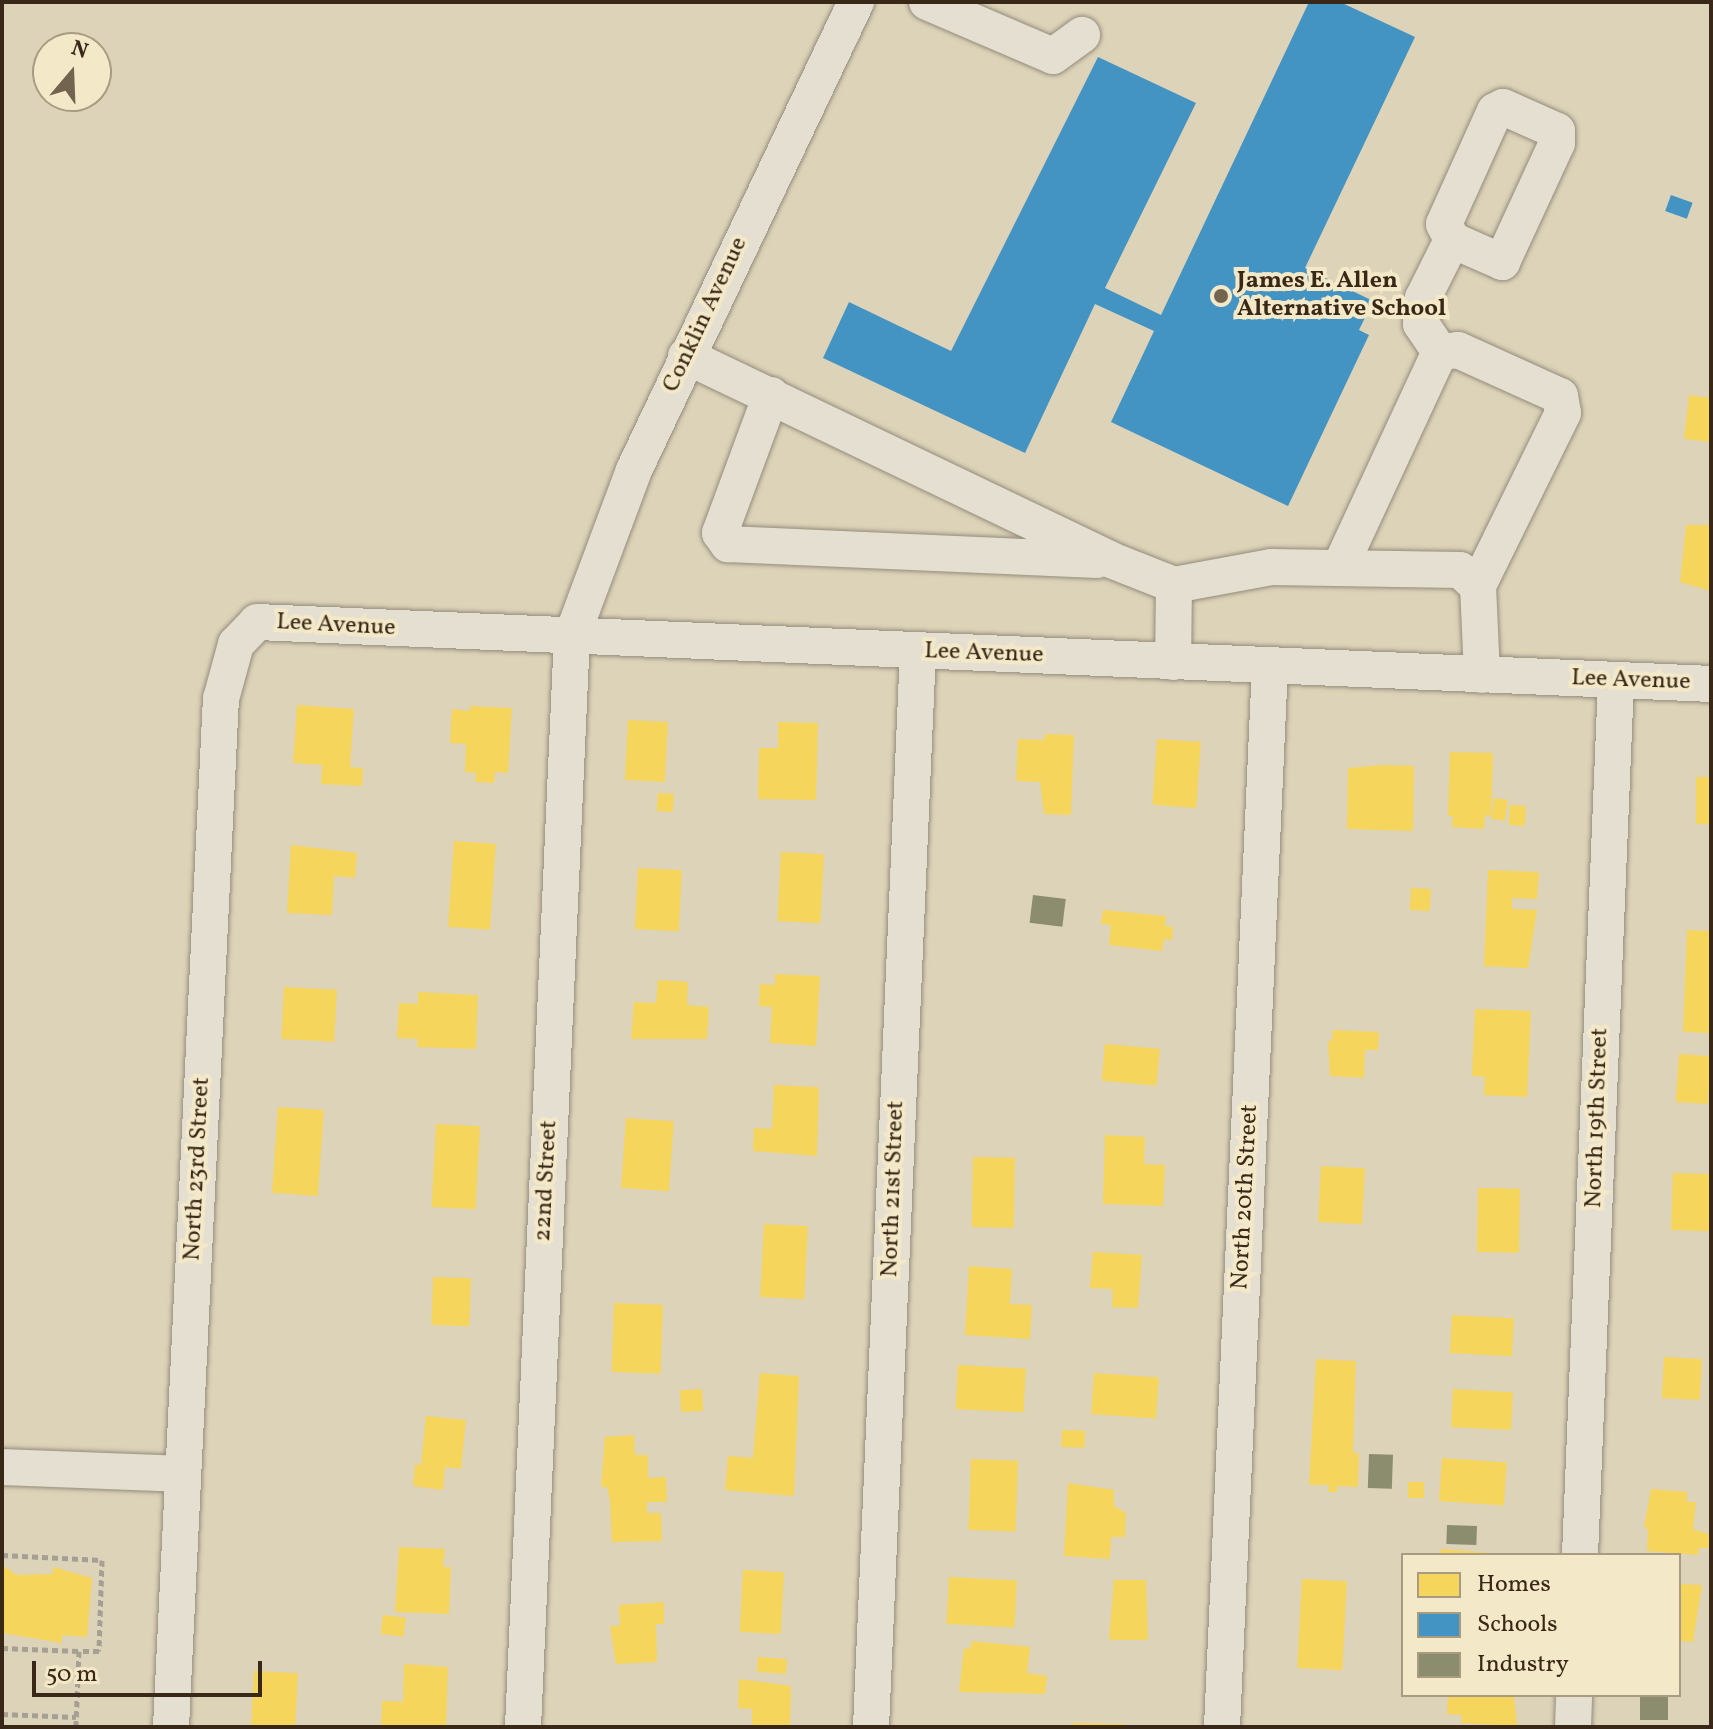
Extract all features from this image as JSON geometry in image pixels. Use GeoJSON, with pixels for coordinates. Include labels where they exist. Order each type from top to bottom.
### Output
{"type":"FeatureCollection","features":[{"type":"Feature","properties":{"kind":"street","name":"Conklin Avenue"},"geometry":{"type":"LineString","coordinates":[[572,636],[634,470],[856,2]]}},
{"type":"Feature","properties":{"kind":"street"},"geometry":{"type":"LineString","coordinates":[[927,2],[1053,56],[1082,35]]}},
{"type":"Feature","properties":{"kind":"street"},"geometry":{"type":"LineString","coordinates":[[1440,352],[1421,324],[1423,298],[1452,240]]}},
{"type":"Feature","properties":{"kind":"street"},"geometry":{"type":"LineString","coordinates":[[1440,352],[1458,350],[1560,396],[1563,413],[1478,586],[1482,675]]}},
{"type":"Feature","properties":{"kind":"street"},"geometry":{"type":"LineString","coordinates":[[1340,567],[1440,352]]}},
{"type":"Feature","properties":{"kind":"street"},"geometry":{"type":"LineString","coordinates":[[686,356],[1111,560],[1174,585],[1271,567],[1340,567],[1460,570],[1478,586]]}},
{"type":"Feature","properties":{"kind":"street"},"geometry":{"type":"LineString","coordinates":[[771,395],[720,533],[728,544],[1111,560]]}},
{"type":"Feature","properties":{"kind":"street"},"geometry":{"type":"LineString","coordinates":[[1173,662],[1174,585]]}},
{"type":"Feature","properties":{"kind":"street","name":"Lee Avenue"},"geometry":{"type":"LineString","coordinates":[[257,622],[1711,684]]}},
{"type":"Feature","properties":{"kind":"street","name":"North 23rd Street"},"geometry":{"type":"LineString","coordinates":[[171,1727],[221,699],[236,644],[257,622]]}},
{"type":"Feature","properties":{"kind":"street","name":"22nd Street"},"geometry":{"type":"LineString","coordinates":[[523,1727],[572,636]]}},
{"type":"Feature","properties":{"kind":"street","name":"North 21st Street"},"geometry":{"type":"LineString","coordinates":[[871,1727],[918,651]]}},
{"type":"Feature","properties":{"kind":"street","name":"North 20th Street"},"geometry":{"type":"LineString","coordinates":[[1222,1727],[1270,666]]}},
{"type":"Feature","properties":{"kind":"street","name":"North 19th Street"},"geometry":{"type":"LineString","coordinates":[[1580,1553],[1616,681]]}},
{"type":"Feature","properties":{"kind":"street"},"geometry":{"type":"LineString","coordinates":[[2,1467],[181,1474]]}},
{"type":"Feature","properties":{"kind":"street"},"geometry":{"type":"LineString","coordinates":[[1573,1727],[1574,1697]]}},
{"type":"Feature","properties":{"kind":"path"},"geometry":{"type":"LineString","coordinates":[[2,1555],[102,1560],[99,1651],[2,1648]]}},
{"type":"Feature","properties":{"kind":"path"},"geometry":{"type":"LineString","coordinates":[[76,1727],[79,1651]]}},
{"type":"Feature","properties":{"kind":"path"},"geometry":{"type":"LineString","coordinates":[[2,1714],[76,1717]]}},
{"type":"Feature","properties":{"kind":"building: Homes"},"geometry":{"type":"Polygon","coordinates":[[[1689,395],[1711,398],[1711,442],[1684,439],[1689,395]]]}},
{"type":"Feature","properties":{"kind":"building: Homes"},"geometry":{"type":"Polygon","coordinates":[[[1686,525],[1711,525],[1711,591],[1680,582],[1686,525]]]}},
{"type":"Feature","properties":{"kind":"building: Homes"},"geometry":{"type":"Polygon","coordinates":[[[297,705],[354,709],[350,767],[363,768],[362,786],[321,784],[322,765],[293,763],[297,705]]]}},
{"type":"Feature","properties":{"kind":"building: Homes"},"geometry":{"type":"Polygon","coordinates":[[[470,706],[512,708],[508,773],[495,772],[494,783],[475,782],[476,773],[465,772],[466,744],[450,743],[452,709],[470,711],[470,706]]]}},
{"type":"Feature","properties":{"kind":"building: Homes"},"geometry":{"type":"Polygon","coordinates":[[[628,720],[668,722],[665,782],[625,780],[628,720]]]}},
{"type":"Feature","properties":{"kind":"building: Homes"},"geometry":{"type":"Polygon","coordinates":[[[778,722],[818,723],[816,800],[758,799],[759,748],[778,748],[778,722]]]}},
{"type":"Feature","properties":{"kind":"building: Homes"},"geometry":{"type":"Polygon","coordinates":[[[1045,734],[1074,735],[1071,815],[1044,814],[1040,782],[1016,781],[1018,739],[1044,740],[1045,734]]]}},
{"type":"Feature","properties":{"kind":"building: Homes"},"geometry":{"type":"Polygon","coordinates":[[[1157,739],[1201,742],[1196,808],[1152,805],[1157,739]]]}},
{"type":"Feature","properties":{"kind":"building: Homes"},"geometry":{"type":"Polygon","coordinates":[[[1450,752],[1493,753],[1491,816],[1485,815],[1484,829],[1452,827],[1453,816],[1448,816],[1450,752]]]}},
{"type":"Feature","properties":{"kind":"building: Homes"},"geometry":{"type":"Polygon","coordinates":[[[1414,766],[1413,831],[1347,829],[1348,768],[1414,766]]]}},
{"type":"Feature","properties":{"kind":"building: Homes"},"geometry":{"type":"Polygon","coordinates":[[[1696,777],[1711,777],[1711,824],[1696,824],[1696,777]]]}},
{"type":"Feature","properties":{"kind":"building: Homes"},"geometry":{"type":"Polygon","coordinates":[[[658,793],[674,794],[673,812],[657,811],[658,793]]]}},
{"type":"Feature","properties":{"kind":"building: Homes"},"geometry":{"type":"Polygon","coordinates":[[[1494,798],[1508,800],[1505,821],[1491,819],[1494,798]]]}},
{"type":"Feature","properties":{"kind":"building: Homes"},"geometry":{"type":"Polygon","coordinates":[[[1510,805],[1526,806],[1525,826],[1509,825],[1510,805]]]}},
{"type":"Feature","properties":{"kind":"building: Homes"},"geometry":{"type":"Polygon","coordinates":[[[454,841],[496,844],[490,930],[448,927],[454,841]]]}},
{"type":"Feature","properties":{"kind":"building: Homes"},"geometry":{"type":"Polygon","coordinates":[[[291,845],[357,853],[355,878],[334,876],[332,915],[287,913],[291,845]]]}},
{"type":"Feature","properties":{"kind":"building: Homes"},"geometry":{"type":"Polygon","coordinates":[[[781,852],[824,854],[820,923],[777,921],[781,852]]]}},
{"type":"Feature","properties":{"kind":"building: Homes"},"geometry":{"type":"Polygon","coordinates":[[[638,868],[682,870],[679,931],[635,929],[638,868]]]}},
{"type":"Feature","properties":{"kind":"building: Homes"},"geometry":{"type":"Polygon","coordinates":[[[1488,870],[1539,872],[1537,899],[1512,898],[1512,909],[1537,910],[1528,968],[1484,966],[1488,870]]]}},
{"type":"Feature","properties":{"kind":"building: Homes"},"geometry":{"type":"Polygon","coordinates":[[[1411,888],[1431,889],[1430,911],[1410,910],[1411,888]]]}},
{"type":"Feature","properties":{"kind":"building: Homes"},"geometry":{"type":"Polygon","coordinates":[[[1103,910],[1166,916],[1165,926],[1173,927],[1172,940],[1164,939],[1162,951],[1109,945],[1111,925],[1101,924],[1103,910]]]}},
{"type":"Feature","properties":{"kind":"building: Homes"},"geometry":{"type":"Polygon","coordinates":[[[1687,930],[1711,931],[1711,1033],[1683,1032],[1687,930]]]}},
{"type":"Feature","properties":{"kind":"building: Homes"},"geometry":{"type":"Polygon","coordinates":[[[775,974],[820,976],[816,1046],[770,1043],[772,1007],[759,1006],[760,984],[775,985],[775,974]]]}},
{"type":"Feature","properties":{"kind":"building: Homes"},"geometry":{"type":"Polygon","coordinates":[[[658,980],[688,982],[687,1005],[709,1007],[707,1039],[631,1039],[634,1002],[656,1003],[658,980]]]}},
{"type":"Feature","properties":{"kind":"building: Homes"},"geometry":{"type":"Polygon","coordinates":[[[284,987],[337,990],[334,1042],[281,1039],[284,987]]]}},
{"type":"Feature","properties":{"kind":"building: Homes"},"geometry":{"type":"Polygon","coordinates":[[[418,992],[478,995],[476,1049],[417,1047],[418,1039],[397,1038],[399,1003],[418,1004],[418,992]]]}},
{"type":"Feature","properties":{"kind":"building: Homes"},"geometry":{"type":"Polygon","coordinates":[[[1475,1009],[1531,1011],[1527,1097],[1484,1095],[1485,1077],[1472,1076],[1475,1009]]]}},
{"type":"Feature","properties":{"kind":"building: Homes"},"geometry":{"type":"Polygon","coordinates":[[[1333,1030],[1379,1032],[1378,1050],[1365,1050],[1364,1078],[1330,1076],[1328,1041],[1332,1041],[1333,1030]]]}},
{"type":"Feature","properties":{"kind":"building: Homes"},"geometry":{"type":"Polygon","coordinates":[[[1105,1044],[1160,1049],[1157,1086],[1102,1081],[1105,1044]]]}},
{"type":"Feature","properties":{"kind":"building: Homes"},"geometry":{"type":"Polygon","coordinates":[[[1679,1054],[1711,1056],[1708,1104],[1676,1102],[1679,1054]]]}},
{"type":"Feature","properties":{"kind":"building: Homes"},"geometry":{"type":"Polygon","coordinates":[[[774,1085],[819,1087],[817,1156],[753,1151],[754,1128],[772,1129],[774,1085]]]}},
{"type":"Feature","properties":{"kind":"building: Homes"},"geometry":{"type":"Polygon","coordinates":[[[278,1107],[324,1110],[318,1196],[272,1193],[278,1107]]]}},
{"type":"Feature","properties":{"kind":"building: Homes"},"geometry":{"type":"Polygon","coordinates":[[[626,1118],[674,1121],[669,1191],[621,1188],[626,1118]]]}},
{"type":"Feature","properties":{"kind":"building: Homes"},"geometry":{"type":"Polygon","coordinates":[[[436,1124],[480,1126],[476,1209],[432,1207],[436,1124]]]}},
{"type":"Feature","properties":{"kind":"building: Homes"},"geometry":{"type":"Polygon","coordinates":[[[1105,1135],[1145,1137],[1144,1164],[1165,1165],[1163,1206],[1103,1204],[1105,1135]]]}},
{"type":"Feature","properties":{"kind":"building: Homes"},"geometry":{"type":"Polygon","coordinates":[[[973,1157],[1015,1158],[1014,1228],[972,1227],[973,1157]]]}},
{"type":"Feature","properties":{"kind":"building: Homes"},"geometry":{"type":"Polygon","coordinates":[[[1321,1166],[1365,1168],[1362,1224],[1318,1222],[1321,1166]]]}},
{"type":"Feature","properties":{"kind":"building: Homes"},"geometry":{"type":"Polygon","coordinates":[[[1673,1173],[1711,1174],[1709,1231],[1671,1230],[1673,1173]]]}},
{"type":"Feature","properties":{"kind":"building: Homes"},"geometry":{"type":"Polygon","coordinates":[[[1478,1188],[1520,1189],[1519,1253],[1477,1252],[1478,1188]]]}},
{"type":"Feature","properties":{"kind":"building: Homes"},"geometry":{"type":"Polygon","coordinates":[[[764,1224],[808,1226],[804,1299],[760,1297],[764,1224]]]}},
{"type":"Feature","properties":{"kind":"building: Homes"},"geometry":{"type":"Polygon","coordinates":[[[1093,1252],[1142,1255],[1138,1308],[1112,1307],[1113,1289],[1090,1288],[1093,1252]]]}},
{"type":"Feature","properties":{"kind":"building: Homes"},"geometry":{"type":"Polygon","coordinates":[[[969,1266],[1012,1269],[1010,1304],[1032,1305],[1030,1339],[965,1335],[969,1266]]]}},
{"type":"Feature","properties":{"kind":"building: Homes"},"geometry":{"type":"Polygon","coordinates":[[[433,1277],[471,1278],[469,1326],[431,1325],[433,1277]]]}},
{"type":"Feature","properties":{"kind":"building: Homes"},"geometry":{"type":"Polygon","coordinates":[[[614,1303],[663,1305],[661,1374],[612,1372],[614,1303]]]}},
{"type":"Feature","properties":{"kind":"building: Homes"},"geometry":{"type":"Polygon","coordinates":[[[1452,1315],[1514,1318],[1512,1356],[1450,1353],[1452,1315]]]}},
{"type":"Feature","properties":{"kind":"building: Homes"},"geometry":{"type":"Polygon","coordinates":[[[1664,1357],[1702,1359],[1700,1400],[1662,1398],[1664,1357]]]}},
{"type":"Feature","properties":{"kind":"building: Homes"},"geometry":{"type":"Polygon","coordinates":[[[1316,1359],[1356,1361],[1353,1453],[1359,1453],[1358,1487],[1337,1486],[1337,1492],[1328,1492],[1329,1485],[1309,1485],[1316,1359]]]}},
{"type":"Feature","properties":{"kind":"building: Homes"},"geometry":{"type":"Polygon","coordinates":[[[958,1365],[1026,1369],[1024,1412],[956,1409],[958,1365]]]}},
{"type":"Feature","properties":{"kind":"building: Homes"},"geometry":{"type":"Polygon","coordinates":[[[760,1373],[799,1376],[794,1496],[725,1490],[728,1456],[753,1458],[760,1373]]]}},
{"type":"Feature","properties":{"kind":"building: Homes"},"geometry":{"type":"Polygon","coordinates":[[[1094,1373],[1159,1378],[1156,1418],[1091,1414],[1094,1373]]]}},
{"type":"Feature","properties":{"kind":"building: Homes"},"geometry":{"type":"Polygon","coordinates":[[[702,1389],[703,1411],[681,1412],[680,1390],[702,1389]]]}},
{"type":"Feature","properties":{"kind":"building: Homes"},"geometry":{"type":"Polygon","coordinates":[[[1453,1389],[1513,1392],[1511,1430],[1451,1427],[1453,1389]]]}},
{"type":"Feature","properties":{"kind":"building: Homes"},"geometry":{"type":"Polygon","coordinates":[[[426,1416],[466,1420],[461,1469],[445,1467],[443,1490],[413,1486],[415,1464],[421,1465],[426,1416]]]}},
{"type":"Feature","properties":{"kind":"building: Homes"},"geometry":{"type":"Polygon","coordinates":[[[1062,1430],[1085,1431],[1084,1448],[1061,1447],[1062,1430]]]}},
{"type":"Feature","properties":{"kind":"building: Homes"},"geometry":{"type":"Polygon","coordinates":[[[634,1435],[635,1455],[648,1455],[648,1478],[666,1477],[667,1502],[647,1502],[647,1513],[661,1513],[662,1541],[612,1542],[610,1501],[607,1487],[601,1487],[605,1437],[634,1435]]]}},
{"type":"Feature","properties":{"kind":"building: Homes"},"geometry":{"type":"Polygon","coordinates":[[[1442,1458],[1507,1463],[1504,1505],[1439,1501],[1442,1458]]]}},
{"type":"Feature","properties":{"kind":"building: Homes"},"geometry":{"type":"Polygon","coordinates":[[[971,1459],[1018,1461],[1015,1532],[969,1530],[971,1459]]]}},
{"type":"Feature","properties":{"kind":"building: Homes"},"geometry":{"type":"Polygon","coordinates":[[[1408,1482],[1424,1482],[1424,1498],[1408,1498],[1408,1482]]]}},
{"type":"Feature","properties":{"kind":"building: Homes"},"geometry":{"type":"Polygon","coordinates":[[[1068,1483],[1114,1490],[1114,1506],[1126,1513],[1125,1537],[1111,1537],[1110,1559],[1064,1556],[1068,1483]]]}},
{"type":"Feature","properties":{"kind":"building: Homes"},"geometry":{"type":"Polygon","coordinates":[[[1651,1489],[1687,1492],[1687,1502],[1696,1502],[1693,1529],[1711,1535],[1711,1548],[1699,1548],[1698,1555],[1647,1551],[1648,1528],[1644,1528],[1651,1489]]]}},
{"type":"Feature","properties":{"kind":"building: Homes"},"geometry":{"type":"Polygon","coordinates":[[[399,1547],[445,1549],[443,1567],[451,1567],[449,1614],[395,1612],[399,1547]]]}},
{"type":"Feature","properties":{"kind":"building: Homes"},"geometry":{"type":"Polygon","coordinates":[[[1441,1549],[1491,1553],[1440,1553],[1441,1549]]]}},
{"type":"Feature","properties":{"kind":"building: Homes"},"geometry":{"type":"Polygon","coordinates":[[[2,1565],[17,1575],[53,1574],[53,1567],[92,1578],[87,1637],[62,1635],[62,1643],[2,1633],[2,1565]]]}},
{"type":"Feature","properties":{"kind":"building: Homes"},"geometry":{"type":"Polygon","coordinates":[[[743,1570],[784,1572],[781,1634],[740,1632],[743,1570]]]}},
{"type":"Feature","properties":{"kind":"building: Homes"},"geometry":{"type":"Polygon","coordinates":[[[949,1577],[1017,1581],[1014,1627],[947,1624],[949,1577]]]}},
{"type":"Feature","properties":{"kind":"building: Homes"},"geometry":{"type":"Polygon","coordinates":[[[1302,1579],[1347,1581],[1342,1670],[1297,1668],[1302,1579]]]}},
{"type":"Feature","properties":{"kind":"building: Homes"},"geometry":{"type":"Polygon","coordinates":[[[1114,1580],[1146,1580],[1148,1640],[1109,1640],[1114,1580]]]}},
{"type":"Feature","properties":{"kind":"building: Homes"},"geometry":{"type":"Polygon","coordinates":[[[1681,1584],[1702,1585],[1693,1642],[1681,1641],[1681,1584]]]}},
{"type":"Feature","properties":{"kind":"building: Homes"},"geometry":{"type":"Polygon","coordinates":[[[664,1602],[664,1624],[656,1624],[657,1662],[616,1664],[610,1626],[620,1626],[619,1605],[664,1602]]]}},
{"type":"Feature","properties":{"kind":"building: Homes"},"geometry":{"type":"Polygon","coordinates":[[[383,1615],[406,1618],[404,1637],[381,1634],[383,1615]]]}},
{"type":"Feature","properties":{"kind":"building: Homes"},"geometry":{"type":"Polygon","coordinates":[[[972,1641],[1030,1647],[1027,1673],[1047,1676],[1045,1694],[959,1692],[964,1648],[970,1649],[972,1641]]]}},
{"type":"Feature","properties":{"kind":"building: Homes"},"geometry":{"type":"Polygon","coordinates":[[[758,1657],[787,1659],[786,1674],[757,1672],[758,1657]]]}},
{"type":"Feature","properties":{"kind":"building: Homes"},"geometry":{"type":"Polygon","coordinates":[[[404,1664],[448,1667],[446,1727],[381,1727],[382,1701],[403,1702],[404,1664]]]}},
{"type":"Feature","properties":{"kind":"building: Homes"},"geometry":{"type":"Polygon","coordinates":[[[254,1671],[298,1673],[295,1727],[251,1727],[254,1671]]]}},
{"type":"Feature","properties":{"kind":"building: Homes"},"geometry":{"type":"Polygon","coordinates":[[[739,1679],[791,1686],[790,1727],[752,1727],[752,1709],[738,1708],[739,1679]]]}},
{"type":"Feature","properties":{"kind":"building: Homes"},"geometry":{"type":"Polygon","coordinates":[[[1448,1697],[1514,1697],[1517,1726],[1461,1723],[1462,1715],[1447,1714],[1448,1697]]]}},
{"type":"Feature","properties":{"kind":"building: Homes"},"geometry":{"type":"Polygon","coordinates":[[[1073,1723],[1125,1724],[1125,1727],[1072,1727],[1073,1723]]]}},
{"type":"Feature","properties":{"kind":"building: Schools"},"geometry":{"type":"Polygon","coordinates":[[[1309,2],[1340,2],[1415,37],[1305,268],[1373,301],[1359,330],[1369,335],[1288,506],[1111,422],[1154,331],[1095,304],[1025,453],[823,358],[849,302],[951,351],[1098,57],[1196,103],[1105,288],[1161,315],[1309,2]]]}},
{"type":"Feature","properties":{"kind":"building: Schools"},"geometry":{"type":"Polygon","coordinates":[[[1671,195],[1693,203],[1687,219],[1665,211],[1671,195]]]}},
{"type":"Feature","properties":{"kind":"building: Industry"},"geometry":{"type":"Polygon","coordinates":[[[1033,895],[1066,899],[1062,927],[1030,923],[1033,895]]]}},
{"type":"Feature","properties":{"kind":"building: Industry"},"geometry":{"type":"Polygon","coordinates":[[[1369,1454],[1393,1455],[1392,1489],[1368,1488],[1369,1454]]]}},
{"type":"Feature","properties":{"kind":"building: Industry"},"geometry":{"type":"Polygon","coordinates":[[[1447,1525],[1477,1526],[1476,1545],[1446,1544],[1447,1525]]]}},
{"type":"Feature","properties":{"kind":"building: Industry"},"geometry":{"type":"Polygon","coordinates":[[[1640,1697],[1668,1697],[1668,1720],[1640,1720],[1640,1697]]]}},
{"type":"Feature","properties":{"kind":"place","name":"James E. Allen Alternative School"},"geometry":{"type":"Point","coordinates":[1221,296]}}]}
